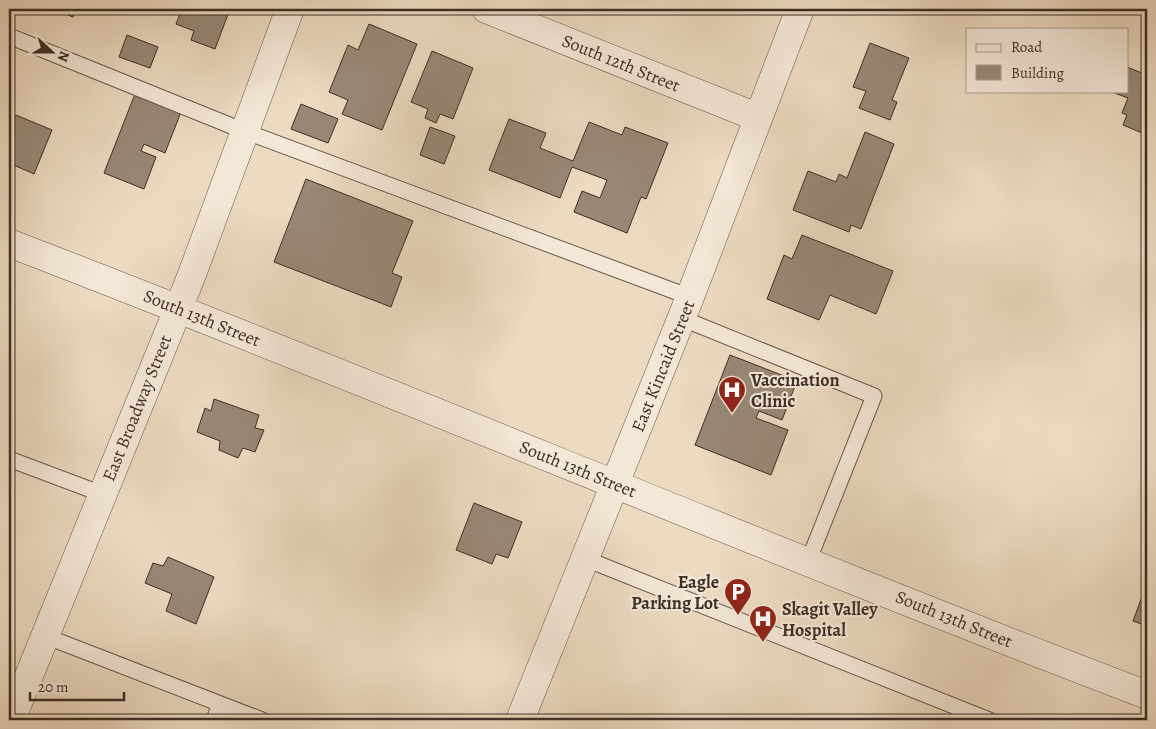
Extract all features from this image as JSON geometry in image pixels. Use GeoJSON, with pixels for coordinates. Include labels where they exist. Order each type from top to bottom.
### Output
{"type":"FeatureCollection","features":[{"type":"Feature","properties":{"kind":"street","name":"East Broadway Street"},"geometry":{"type":"LineString","coordinates":[[11,720],[191,277],[290,9]]}},
{"type":"Feature","properties":{"kind":"street","name":"South 12th Street"},"geometry":{"type":"LineString","coordinates":[[486,9],[757,117]]}},
{"type":"Feature","properties":{"kind":"street","name":"East Kincaid Street"},"geometry":{"type":"LineString","coordinates":[[520,720],[616,486],[800,9]]}},
{"type":"Feature","properties":{"kind":"street","name":"South 13th Street"},"geometry":{"type":"LineString","coordinates":[[9,243],[178,307],[414,401],[616,486],[1147,695]]}},
{"type":"Feature","properties":{"kind":"lane"},"geometry":{"type":"LineString","coordinates":[[9,36],[244,132],[686,307],[874,396],[808,562]]}},
{"type":"Feature","properties":{"kind":"lane"},"geometry":{"type":"LineString","coordinates":[[9,459],[102,494]]}},
{"type":"Feature","properties":{"kind":"lane"},"geometry":{"type":"LineString","coordinates":[[586,559],[989,720]]}},
{"type":"Feature","properties":{"kind":"lane"},"geometry":{"type":"LineString","coordinates":[[45,636],[262,720]]}},
{"type":"Feature","properties":{"kind":"lane"},"geometry":{"type":"LineString","coordinates":[[214,720],[220,704]]}},
{"type":"Feature","properties":{"kind":"building"},"geometry":{"type":"Polygon","coordinates":[[[53,9],[77,9],[73,17],[53,9]]]}},
{"type":"Feature","properties":{"kind":"building"},"geometry":{"type":"Polygon","coordinates":[[[182,9],[230,9],[215,49],[191,40],[194,31],[176,24],[182,9]]]}},
{"type":"Feature","properties":{"kind":"building"},"geometry":{"type":"Polygon","coordinates":[[[369,24],[417,44],[382,130],[342,114],[348,100],[329,92],[348,45],[358,50],[369,24]]]}},
{"type":"Feature","properties":{"kind":"building"},"geometry":{"type":"Polygon","coordinates":[[[127,35],[158,47],[150,68],[119,57],[127,35]]]}},
{"type":"Feature","properties":{"kind":"building"},"geometry":{"type":"Polygon","coordinates":[[[870,43],[909,58],[892,100],[897,102],[890,120],[859,108],[866,91],[853,87],[870,43]]]}},
{"type":"Feature","properties":{"kind":"building"},"geometry":{"type":"Polygon","coordinates":[[[432,51],[473,68],[453,119],[440,114],[436,123],[425,118],[428,109],[411,102],[432,51]]]}},
{"type":"Feature","properties":{"kind":"building"},"geometry":{"type":"Polygon","coordinates":[[[1128,67],[1147,75],[1147,135],[1123,125],[1127,115],[1122,113],[1128,98],[1112,92],[1128,92],[1128,67]]]}},
{"type":"Feature","properties":{"kind":"building"},"geometry":{"type":"Polygon","coordinates":[[[135,94],[181,112],[165,153],[144,144],[141,151],[156,157],[144,189],[104,173],[135,94]]]}},
{"type":"Feature","properties":{"kind":"building"},"geometry":{"type":"Polygon","coordinates":[[[301,104],[338,119],[328,143],[291,129],[301,104]]]}},
{"type":"Feature","properties":{"kind":"building"},"geometry":{"type":"Polygon","coordinates":[[[16,115],[52,130],[34,174],[9,163],[9,127],[11,128],[16,115]]]}},
{"type":"Feature","properties":{"kind":"building"},"geometry":{"type":"Polygon","coordinates":[[[509,119],[546,133],[540,148],[573,161],[589,122],[622,135],[625,127],[668,143],[646,199],[641,197],[627,233],[574,212],[582,191],[600,198],[607,180],[572,167],[560,198],[489,170],[509,119]]]}},
{"type":"Feature","properties":{"kind":"building"},"geometry":{"type":"Polygon","coordinates":[[[430,127],[455,136],[444,164],[420,155],[430,127]]]}},
{"type":"Feature","properties":{"kind":"building"},"geometry":{"type":"Polygon","coordinates":[[[865,132],[894,144],[861,229],[851,225],[849,232],[793,210],[808,171],[836,182],[839,174],[847,178],[865,132]]]}},
{"type":"Feature","properties":{"kind":"building"},"geometry":{"type":"Polygon","coordinates":[[[306,179],[413,221],[392,273],[402,277],[391,307],[274,262],[306,179]]]}},
{"type":"Feature","properties":{"kind":"building"},"geometry":{"type":"Polygon","coordinates":[[[802,235],[893,271],[876,314],[830,295],[819,320],[767,299],[784,255],[792,259],[802,235]]]}},
{"type":"Feature","properties":{"kind":"building","name":"Vaccination Clinic"},"geometry":{"type":"Polygon","coordinates":[[[730,355],[797,381],[782,420],[759,411],[756,418],[788,430],[771,475],[695,445],[730,355]]]}},
{"type":"Feature","properties":{"kind":"building"},"geometry":{"type":"Polygon","coordinates":[[[214,399],[259,415],[255,428],[264,430],[255,452],[243,448],[238,458],[219,450],[220,441],[197,432],[205,408],[211,411],[214,399]]]}},
{"type":"Feature","properties":{"kind":"building"},"geometry":{"type":"Polygon","coordinates":[[[474,503],[522,522],[508,558],[496,554],[492,564],[456,550],[474,503]]]}},
{"type":"Feature","properties":{"kind":"building"},"geometry":{"type":"Polygon","coordinates":[[[168,557],[214,577],[196,624],[166,611],[172,594],[145,583],[153,563],[163,566],[168,557]]]}},
{"type":"Feature","properties":{"kind":"building"},"geometry":{"type":"Polygon","coordinates":[[[1147,583],[1147,626],[1133,621],[1147,583]]]}},
{"type":"Feature","properties":{"kind":"building"},"geometry":{"type":"Polygon","coordinates":[[[798,714],[817,720],[796,720],[798,714]]]}},
{"type":"Feature","properties":{"kind":"place","name":"Vaccination Clinic"},"geometry":{"type":"Point","coordinates":[732,414]}},
{"type":"Feature","properties":{"kind":"place","name":"Eagle Parking Lot"},"geometry":{"type":"Point","coordinates":[738,616]}},
{"type":"Feature","properties":{"kind":"place","name":"Skagit Valley Hospital"},"geometry":{"type":"Point","coordinates":[763,643]}}]}
